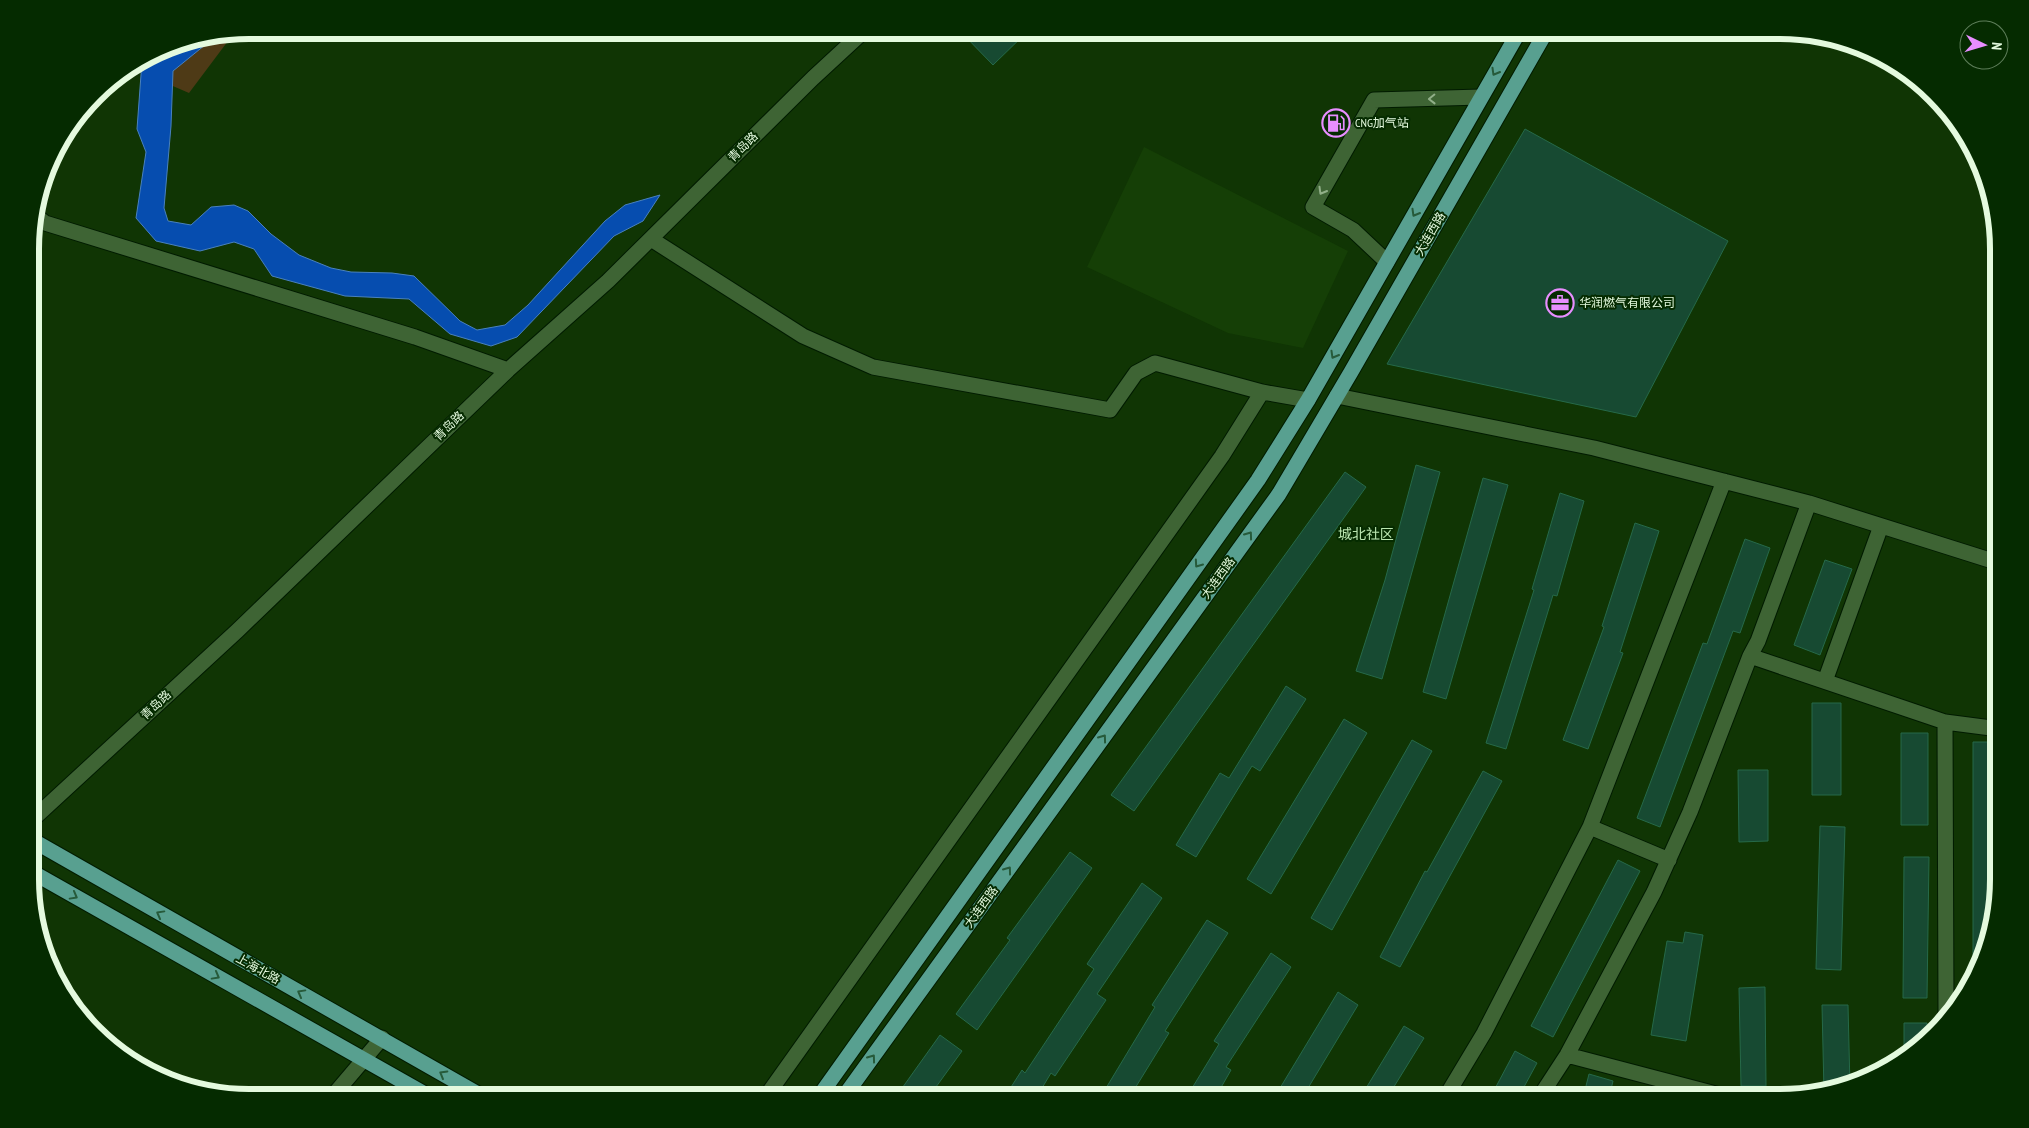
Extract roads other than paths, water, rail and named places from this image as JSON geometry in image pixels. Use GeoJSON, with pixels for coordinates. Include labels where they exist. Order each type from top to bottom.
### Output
{"type":"FeatureCollection","features":[{"type":"Feature","properties":{"kind":"main road","name":"大连西路"},"geometry":{"type":"LineString","coordinates":[[824,1089],[1258,480],[1308,400],[1515,39]]}},
{"type":"Feature","properties":{"kind":"main road","name":"大连西路"},"geometry":{"type":"LineString","coordinates":[[849,1089],[1279,494],[1542,39]]}},
{"type":"Feature","properties":{"kind":"main road","name":"上海北路"},"geometry":{"type":"LineString","coordinates":[[39,844],[470,1089]]}},
{"type":"Feature","properties":{"kind":"main road"},"geometry":{"type":"LineString","coordinates":[[39,876],[416,1089]]}},
{"type":"Feature","properties":{"kind":"street","name":"青岛路"},"geometry":{"type":"LineString","coordinates":[[39,814],[237,631],[508,370],[608,281],[813,78],[855,39]]}},
{"type":"Feature","properties":{"kind":"street"},"geometry":{"type":"LineString","coordinates":[[1387,262],[1353,230],[1313,207],[1374,100],[1481,97]]}},
{"type":"Feature","properties":{"kind":"street"},"geometry":{"type":"LineString","coordinates":[[41,220],[45,223],[415,337],[508,370]]}},
{"type":"Feature","properties":{"kind":"street"},"geometry":{"type":"LineString","coordinates":[[651,239],[803,336],[873,367],[1110,410],[1136,372],[1155,363],[1262,392],[1308,400]]}},
{"type":"Feature","properties":{"kind":"street"},"geometry":{"type":"LineString","coordinates":[[771,1089],[1222,456],[1262,392]]}},
{"type":"Feature","properties":{"kind":"street"},"geometry":{"type":"LineString","coordinates":[[1337,396],[1594,448],[1809,503],[1990,560]]}},
{"type":"Feature","properties":{"kind":"street"},"geometry":{"type":"LineString","coordinates":[[1450,1089],[1484,1033],[1590,827],[1724,481]]}},
{"type":"Feature","properties":{"kind":"street"},"geometry":{"type":"LineString","coordinates":[[1545,1089],[1567,1055],[1654,892],[1669,860],[1690,812],[1750,656],[1758,641],[1809,503]]}},
{"type":"Feature","properties":{"kind":"street"},"geometry":{"type":"LineString","coordinates":[[1824,681],[1881,526]]}},
{"type":"Feature","properties":{"kind":"street"},"geometry":{"type":"LineString","coordinates":[[1750,656],[1945,722],[1990,728]]}},
{"type":"Feature","properties":{"kind":"street"},"geometry":{"type":"LineString","coordinates":[[1945,722],[1946,1008]]}},
{"type":"Feature","properties":{"kind":"street"},"geometry":{"type":"LineString","coordinates":[[1590,827],[1669,860]]}},
{"type":"Feature","properties":{"kind":"street"},"geometry":{"type":"LineString","coordinates":[[339,1089],[382,1038]]}},
{"type":"Feature","properties":{"kind":"street"},"geometry":{"type":"LineString","coordinates":[[1567,1055],[1696,1089]]}},
{"type":"Feature","properties":{"kind":"water"},"geometry":{"type":"Polygon","coordinates":[[[207,43],[173,71],[171,126],[164,208],[168,221],[191,225],[211,207],[234,205],[248,211],[271,234],[299,255],[331,268],[351,272],[392,273],[414,276],[460,321],[477,330],[505,325],[528,305],[605,221],[625,205],[660,195],[643,221],[614,236],[517,337],[491,346],[450,334],[409,299],[345,296],[272,276],[254,249],[234,242],[200,251],[156,241],[136,218],[146,152],[137,129],[141,68],[168,55],[207,43]]]}},
{"type":"Feature","properties":{"kind":"place","name":"CNG加气站"},"geometry":{"type":"Point","coordinates":[1336,123]}},
{"type":"Feature","properties":{"kind":"place","name":"华润燃气有限公司"},"geometry":{"type":"Point","coordinates":[1560,303]}},
{"type":"Feature","properties":{"kind":"district","name":"城北社区"},"geometry":{"type":"Point","coordinates":[1366,534]}}]}
